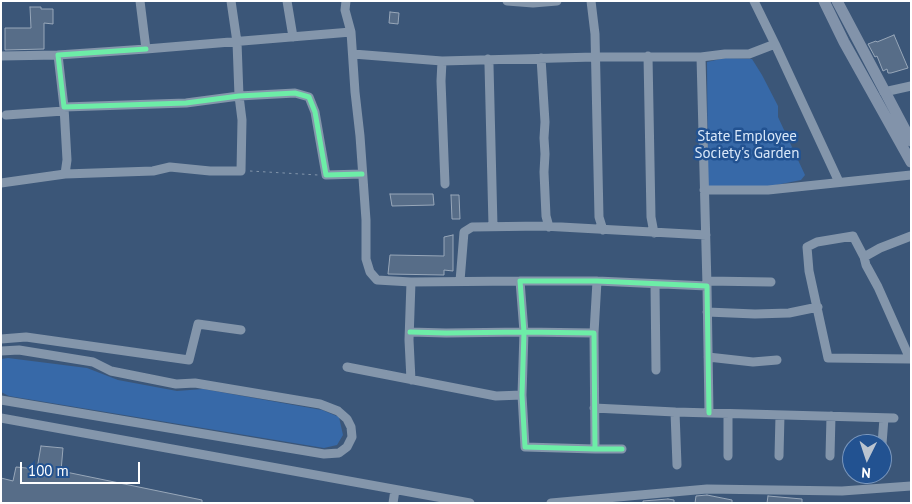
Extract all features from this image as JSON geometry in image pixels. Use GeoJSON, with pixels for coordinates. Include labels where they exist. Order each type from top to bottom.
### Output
{"type":"FeatureCollection","features":[{"type":"Feature","properties":{"kind":"main road"},"geometry":{"type":"LineString","coordinates":[[824,1],[844,42],[911,162]]}},
{"type":"Feature","properties":{"kind":"main road"},"geometry":{"type":"LineString","coordinates":[[837,1],[911,142]]}},
{"type":"Feature","properties":{"kind":"street"},"geometry":{"type":"LineString","coordinates":[[140,1],[146,49]]}},
{"type":"Feature","properties":{"kind":"street"},"geometry":{"type":"LineString","coordinates":[[1,182],[65,174],[153,171],[170,167],[210,171],[241,171],[242,120],[237,42],[231,1]]}},
{"type":"Feature","properties":{"kind":"street"},"geometry":{"type":"LineString","coordinates":[[287,1],[293,37]]}},
{"type":"Feature","properties":{"kind":"street"},"geometry":{"type":"LineString","coordinates":[[346,1],[345,10],[352,32],[366,220],[366,259],[370,272],[376,280],[411,282],[597,281],[655,284],[771,282]]}},
{"type":"Feature","properties":{"kind":"street"},"geometry":{"type":"LineString","coordinates":[[507,1],[556,1]]}},
{"type":"Feature","properties":{"kind":"street"},"geometry":{"type":"LineString","coordinates":[[591,1],[595,34],[599,217],[603,230]]}},
{"type":"Feature","properties":{"kind":"street"},"geometry":{"type":"LineString","coordinates":[[754,1],[776,44],[839,182]]}},
{"type":"Feature","properties":{"kind":"street"},"geometry":{"type":"LineString","coordinates":[[1,56],[58,55],[146,49],[352,32]]}},
{"type":"Feature","properties":{"kind":"street"},"geometry":{"type":"LineString","coordinates":[[353,54],[442,61],[648,56],[701,57],[749,54],[776,44]]}},
{"type":"Feature","properties":{"kind":"street"},"geometry":{"type":"LineString","coordinates":[[58,55],[64,109],[67,160],[65,174]]}},
{"type":"Feature","properties":{"kind":"street"},"geometry":{"type":"LineString","coordinates":[[648,56],[651,217],[654,233]]}},
{"type":"Feature","properties":{"kind":"street"},"geometry":{"type":"LineString","coordinates":[[701,57],[709,413]]}},
{"type":"Feature","properties":{"kind":"street"},"geometry":{"type":"LineString","coordinates":[[541,58],[545,122],[544,172],[548,227]]}},
{"type":"Feature","properties":{"kind":"street"},"geometry":{"type":"LineString","coordinates":[[488,59],[493,226]]}},
{"type":"Feature","properties":{"kind":"street"},"geometry":{"type":"LineString","coordinates":[[442,61],[445,184]]}},
{"type":"Feature","properties":{"kind":"street"},"geometry":{"type":"LineString","coordinates":[[884,92],[911,86]]}},
{"type":"Feature","properties":{"kind":"street"},"geometry":{"type":"LineString","coordinates":[[6,115],[64,109],[186,103],[239,96],[296,93],[309,97],[315,112],[326,175],[362,174]]}},
{"type":"Feature","properties":{"kind":"street"},"geometry":{"type":"LineString","coordinates":[[704,190],[768,190],[911,175]]}},
{"type":"Feature","properties":{"kind":"street"},"geometry":{"type":"LineString","coordinates":[[460,281],[464,232],[472,227],[548,227],[706,235]]}},
{"type":"Feature","properties":{"kind":"street"},"geometry":{"type":"LineString","coordinates":[[853,236],[864,257],[866,266],[910,359],[828,358],[809,270],[807,247],[817,242],[853,236]]}},
{"type":"Feature","properties":{"kind":"street"},"geometry":{"type":"LineString","coordinates":[[864,257],[880,248],[911,236]]}},
{"type":"Feature","properties":{"kind":"street"},"geometry":{"type":"LineString","coordinates":[[520,281],[524,332],[522,395],[525,447],[622,449]]}},
{"type":"Feature","properties":{"kind":"street"},"geometry":{"type":"LineString","coordinates":[[595,449],[594,333],[597,281]]}},
{"type":"Feature","properties":{"kind":"street"},"geometry":{"type":"LineString","coordinates":[[411,282],[411,380]]}},
{"type":"Feature","properties":{"kind":"street"},"geometry":{"type":"LineString","coordinates":[[655,284],[656,370]]}},
{"type":"Feature","properties":{"kind":"street"},"geometry":{"type":"LineString","coordinates":[[707,312],[781,313],[818,308]]}},
{"type":"Feature","properties":{"kind":"street"},"geometry":{"type":"LineString","coordinates":[[1,339],[26,337],[189,360],[198,324],[241,330]]}},
{"type":"Feature","properties":{"kind":"street"},"geometry":{"type":"LineString","coordinates":[[410,332],[594,333]]}},
{"type":"Feature","properties":{"kind":"street"},"geometry":{"type":"LineString","coordinates":[[1,350],[19,350],[93,362],[111,371],[176,384],[195,383],[320,404],[338,411],[347,419],[352,427],[352,437],[347,447],[340,453],[324,454],[2,401]]}},
{"type":"Feature","properties":{"kind":"street"},"geometry":{"type":"LineString","coordinates":[[708,357],[753,362],[777,360]]}},
{"type":"Feature","properties":{"kind":"street"},"geometry":{"type":"LineString","coordinates":[[347,367],[496,396],[522,395]]}},
{"type":"Feature","properties":{"kind":"street"},"geometry":{"type":"LineString","coordinates":[[594,408],[728,414],[894,418]]}},
{"type":"Feature","properties":{"kind":"street"},"geometry":{"type":"LineString","coordinates":[[675,412],[677,466]]}},
{"type":"Feature","properties":{"kind":"street"},"geometry":{"type":"LineString","coordinates":[[728,414],[728,456]]}},
{"type":"Feature","properties":{"kind":"street"},"geometry":{"type":"LineString","coordinates":[[779,456],[780,415]]}},
{"type":"Feature","properties":{"kind":"street"},"geometry":{"type":"LineString","coordinates":[[830,456],[831,416]]}},
{"type":"Feature","properties":{"kind":"street"},"geometry":{"type":"LineString","coordinates":[[1,418],[470,503]]}},
{"type":"Feature","properties":{"kind":"street"},"geometry":{"type":"LineString","coordinates":[[883,434],[884,418]]}},
{"type":"Feature","properties":{"kind":"street"},"geometry":{"type":"LineString","coordinates":[[551,503],[635,499],[707,489],[842,491],[911,486]]}},
{"type":"Feature","properties":{"kind":"street"},"geometry":{"type":"LineString","coordinates":[[393,503],[395,490]]}},
{"type":"Feature","properties":{"kind":"path"},"geometry":{"type":"LineString","coordinates":[[241,171],[326,175]]}},
{"type":"Feature","properties":{"kind":"green space","name":"State Employee Society's Garden"},"geometry":{"type":"Polygon","coordinates":[[[725,58],[752,59],[762,75],[778,106],[778,117],[805,175],[801,180],[766,187],[708,188],[707,62],[725,58]]]}},
{"type":"Feature","properties":{"kind":"green space"},"geometry":{"type":"Polygon","coordinates":[[[8,358],[87,368],[118,380],[177,391],[203,389],[322,410],[339,417],[343,435],[337,445],[324,448],[9,396],[1,392],[1,359],[8,358]]]}},
{"type":"Feature","properties":{"kind":"building"},"geometry":{"type":"Polygon","coordinates":[[[30,7],[53,9],[53,24],[44,23],[44,49],[5,50],[5,28],[31,28],[30,7]]]}},
{"type":"Feature","properties":{"kind":"building"},"geometry":{"type":"Polygon","coordinates":[[[390,12],[399,13],[398,24],[389,23],[390,12]]]}},
{"type":"Feature","properties":{"kind":"building"},"geometry":{"type":"Polygon","coordinates":[[[894,35],[908,68],[888,73],[887,69],[883,71],[877,56],[875,57],[868,44],[894,35]]]}},
{"type":"Feature","properties":{"kind":"building"},"geometry":{"type":"Polygon","coordinates":[[[390,194],[433,194],[434,205],[392,206],[390,194]]]}},
{"type":"Feature","properties":{"kind":"building"},"geometry":{"type":"Polygon","coordinates":[[[451,195],[459,195],[460,219],[452,219],[451,195]]]}},
{"type":"Feature","properties":{"kind":"building"},"geometry":{"type":"Polygon","coordinates":[[[453,235],[453,271],[444,270],[444,275],[388,274],[390,255],[444,256],[444,237],[453,235]]]}},
{"type":"Feature","properties":{"kind":"building"},"geometry":{"type":"Polygon","coordinates":[[[41,446],[63,448],[61,471],[202,500],[202,503],[1,503],[1,478],[13,481],[16,467],[37,469],[41,446]]]}},
{"type":"Feature","properties":{"kind":"building"},"geometry":{"type":"Polygon","coordinates":[[[707,495],[732,500],[732,503],[695,503],[696,496],[707,495]]]}},
{"type":"Feature","properties":{"kind":"building"},"geometry":{"type":"Polygon","coordinates":[[[768,496],[802,499],[802,503],[767,503],[768,496]]]}},
{"type":"Feature","properties":{"kind":"building"},"geometry":{"type":"Polygon","coordinates":[[[674,500],[674,503],[643,503],[643,501],[674,500]]]}},
{"type":"Feature","properties":{"kind":"cycle path"},"geometry":{"type":"LineString","coordinates":[[146,49],[58,55],[64,107],[186,103],[239,96],[295,93],[309,97],[315,112],[326,175],[362,174]]}},
{"type":"Feature","properties":{"kind":"cycle path"},"geometry":{"type":"LineString","coordinates":[[410,332],[524,332],[520,281],[597,281],[707,286],[709,413]]}},
{"type":"Feature","properties":{"kind":"cycle path"},"geometry":{"type":"LineString","coordinates":[[595,449],[594,333],[524,332],[522,395],[525,447],[595,449],[622,449]]}}]}
